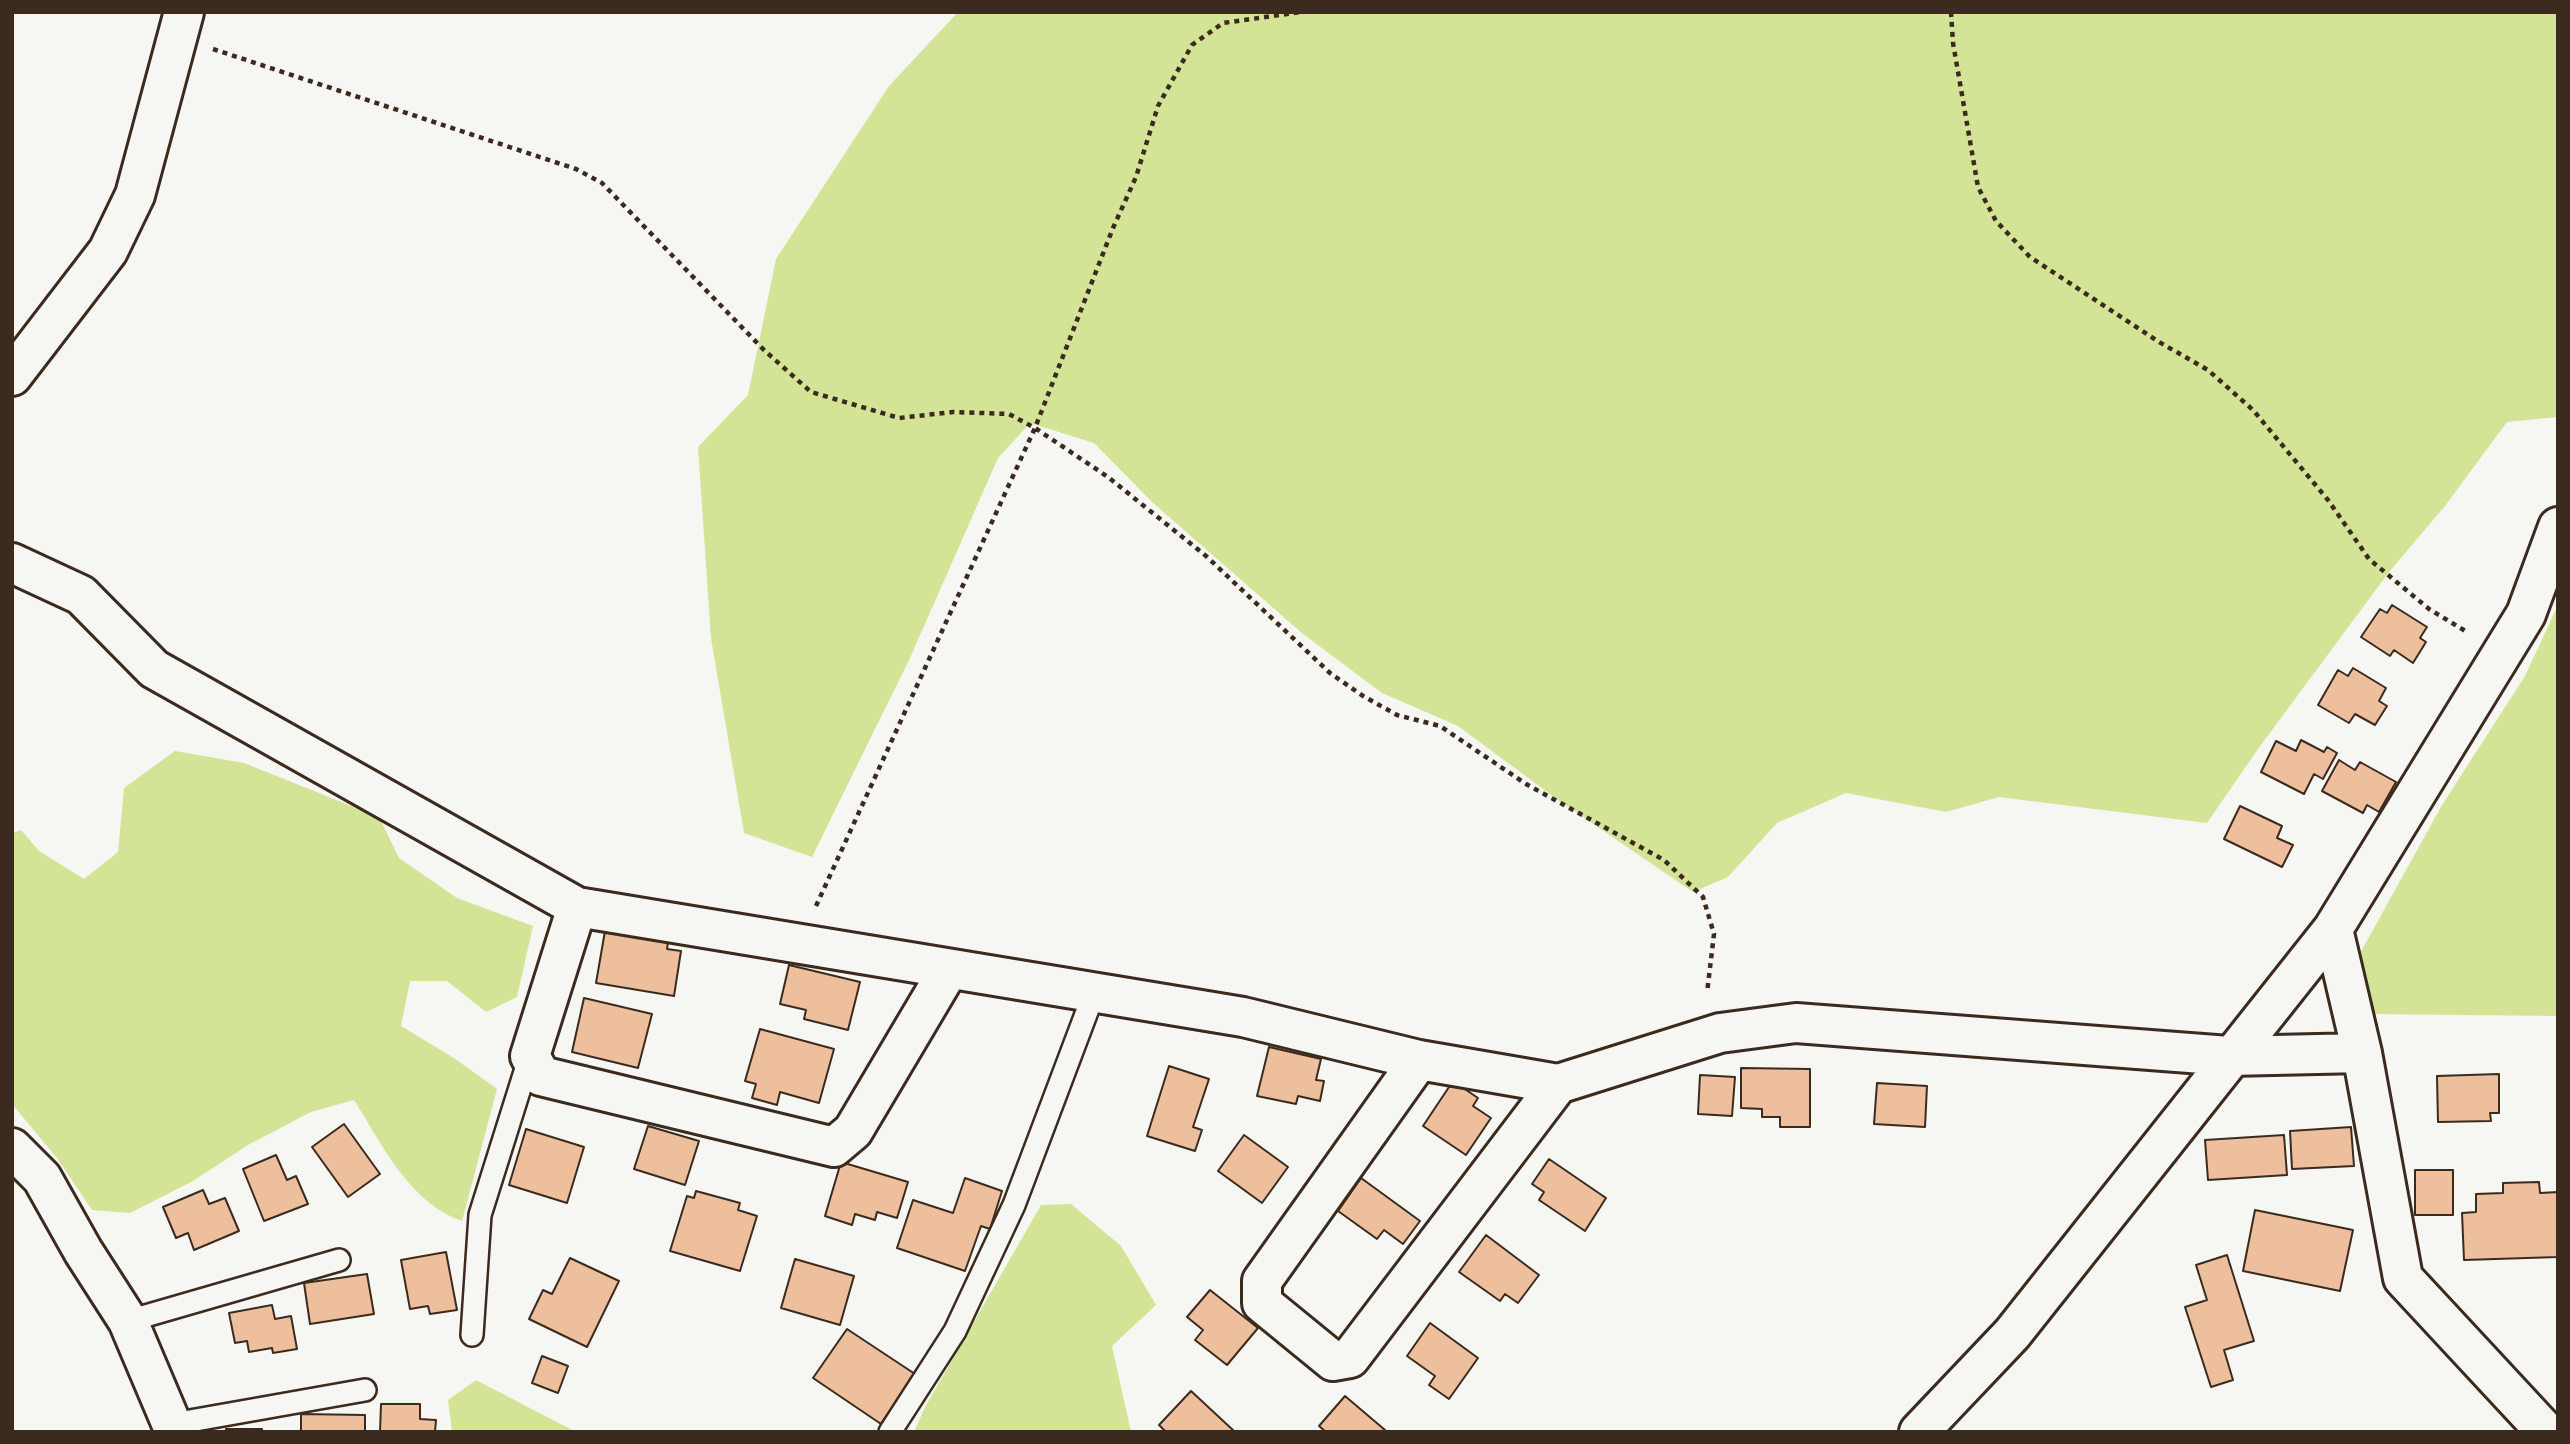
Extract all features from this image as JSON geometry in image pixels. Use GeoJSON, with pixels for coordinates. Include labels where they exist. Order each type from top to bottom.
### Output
{"type":"FeatureCollection","features":[{"type":"Feature","properties":{"kind":"street"},"geometry":{"type":"LineString","coordinates":[[12,376],[108,251],[135,195],[180,24]]}},
{"type":"Feature","properties":{"kind":"street"},"geometry":{"type":"LineString","coordinates":[[1919,1432],[2012,1334],[2229,1056],[2333,929],[2526,614],[2558,527]]}},
{"type":"Feature","properties":{"kind":"street"},"geometry":{"type":"LineString","coordinates":[[12,563],[81,595],[154,669],[577,907],[1243,1017],[1419,1060],[1558,1084],[1720,1033],[1796,1023],[2229,1056],[2362,1053]]}},
{"type":"Feature","properties":{"kind":"street"},"geometry":{"type":"LineString","coordinates":[[577,907],[530,1056],[541,1076],[834,1147],[853,1131],[949,969]]}},
{"type":"Feature","properties":{"kind":"street"},"geometry":{"type":"LineString","coordinates":[[2333,929],[2362,1053],[2403,1278],[2546,1432]]}},
{"type":"Feature","properties":{"kind":"street"},"geometry":{"type":"LineString","coordinates":[[1419,1060],[1262,1281],[1262,1303],[1333,1361],[1350,1358],[1558,1084]]}},
{"type":"Feature","properties":{"kind":"street"},"geometry":{"type":"LineString","coordinates":[[12,1148],[43,1178],[83,1251],[128,1321],[174,1428]]}},
{"type":"Feature","properties":{"kind":"lane"},"geometry":{"type":"LineString","coordinates":[[890,1432],[955,1331],[1014,1205],[1094,993]]}},
{"type":"Feature","properties":{"kind":"lane"},"geometry":{"type":"LineString","coordinates":[[472,1335],[480,1215],[530,1056]]}},
{"type":"Feature","properties":{"kind":"lane"},"geometry":{"type":"LineString","coordinates":[[128,1321],[339,1260]]}},
{"type":"Feature","properties":{"kind":"lane"},"geometry":{"type":"LineString","coordinates":[[174,1428],[365,1390]]}},
{"type":"Feature","properties":{"kind":"path"},"geometry":{"type":"LineString","coordinates":[[800,942],[1035,428],[1113,228],[1136,177],[1158,106],[1192,45],[1223,23],[1301,12]]}},
{"type":"Feature","properties":{"kind":"path"},"geometry":{"type":"LineString","coordinates":[[1951,12],[1957,66],[1978,187],[1996,221],[2030,257],[2158,342],[2208,370],[2253,410],[2328,500],[2369,559],[2429,609],[2500,653]]}},
{"type":"Feature","properties":{"kind":"path"},"geometry":{"type":"LineString","coordinates":[[180,24],[576,169],[602,183],[764,350],[811,392],[898,418],[953,412],[1009,414],[1035,428],[1108,477],[1206,556],[1330,673],[1363,696],[1397,715],[1440,726],[1526,783],[1664,860],[1703,897],[1714,934],[1700,1039]]}},
{"type":"Feature","properties":{"kind":"green space"},"geometry":{"type":"Polygon","coordinates":[[[958,12],[2558,12],[2558,417],[2507,422],[2445,506],[2389,572],[2258,749],[2207,823],[1999,797],[1946,812],[1846,793],[1777,823],[1728,877],[1693,892],[1558,800],[1458,726],[1382,693],[1303,634],[1152,502],[1094,443],[1030,423],[998,458],[910,658],[812,857],[744,833],[711,638],[698,447],[748,395],[776,259],[889,86],[958,12]]]}},
{"type":"Feature","properties":{"kind":"green space"},"geometry":{"type":"Polygon","coordinates":[[[2558,605],[2558,1016],[2369,1014],[2359,955],[2442,805],[2525,676],[2558,605]]]}},
{"type":"Feature","properties":{"kind":"green space"},"geometry":{"type":"Polygon","coordinates":[[[175,751],[244,763],[379,817],[399,858],[457,898],[533,926],[517,997],[486,1012],[447,981],[410,981],[401,1026],[454,1058],[497,1089],[462,1221],[427,1201],[412,1186],[387,1153],[354,1100],[311,1112],[248,1145],[193,1181],[130,1213],[92,1210],[57,1158],[12,1104],[12,833],[21,830],[39,851],[84,879],[118,852],[124,788],[175,751]]]}},
{"type":"Feature","properties":{"kind":"green space"},"geometry":{"type":"Polygon","coordinates":[[[1071,1204],[1121,1246],[1156,1305],[1112,1346],[1131,1432],[914,1432],[925,1407],[1041,1205],[1071,1204]]]}},
{"type":"Feature","properties":{"kind":"green space"},"geometry":{"type":"Polygon","coordinates":[[[476,1380],[576,1432],[452,1432],[448,1400],[476,1380]]]}},
{"type":"Feature","properties":{"kind":"building"},"geometry":{"type":"Polygon","coordinates":[[[2392,605],[2427,627],[2420,638],[2426,642],[2413,663],[2394,650],[2390,656],[2361,637],[2380,609],[2387,613],[2392,605]]]}},
{"type":"Feature","properties":{"kind":"building"},"geometry":{"type":"Polygon","coordinates":[[[2353,668],[2386,688],[2379,701],[2387,706],[2375,725],[2355,714],[2349,723],[2318,705],[2338,670],[2348,676],[2353,668]]]}},
{"type":"Feature","properties":{"kind":"building"},"geometry":{"type":"Polygon","coordinates":[[[2301,740],[2324,752],[2327,747],[2337,753],[2323,779],[2314,774],[2304,794],[2261,772],[2276,741],[2296,751],[2301,740]]]}},
{"type":"Feature","properties":{"kind":"building"},"geometry":{"type":"Polygon","coordinates":[[[2339,760],[2355,770],[2360,762],[2396,782],[2379,812],[2367,805],[2363,813],[2322,791],[2339,760]]]}},
{"type":"Feature","properties":{"kind":"building"},"geometry":{"type":"Polygon","coordinates":[[[2240,806],[2282,826],[2277,838],[2293,845],[2282,867],[2224,839],[2240,806]]]}},
{"type":"Feature","properties":{"kind":"building"},"geometry":{"type":"Polygon","coordinates":[[[605,931],[668,942],[667,949],[681,951],[674,996],[596,983],[605,931]]]}},
{"type":"Feature","properties":{"kind":"building"},"geometry":{"type":"Polygon","coordinates":[[[789,965],[860,982],[848,1030],[804,1019],[806,1010],[780,1004],[789,965]]]}},
{"type":"Feature","properties":{"kind":"building"},"geometry":{"type":"Polygon","coordinates":[[[584,998],[652,1014],[638,1068],[572,1052],[584,998]]]}},
{"type":"Feature","properties":{"kind":"building"},"geometry":{"type":"Polygon","coordinates":[[[760,1029],[834,1049],[819,1103],[780,1092],[777,1105],[752,1098],[756,1084],[745,1081],[760,1029]]]}},
{"type":"Feature","properties":{"kind":"building"},"geometry":{"type":"Polygon","coordinates":[[[1269,1047],[1321,1059],[1316,1080],[1324,1081],[1320,1101],[1298,1096],[1296,1104],[1257,1096],[1269,1047]]]}},
{"type":"Feature","properties":{"kind":"building"},"geometry":{"type":"Polygon","coordinates":[[[1169,1066],[1209,1079],[1193,1127],[1202,1130],[1195,1151],[1147,1136],[1169,1066]]]}},
{"type":"Feature","properties":{"kind":"building"},"geometry":{"type":"Polygon","coordinates":[[[1741,1068],[1810,1069],[1810,1127],[1780,1127],[1780,1117],[1762,1117],[1762,1109],[1741,1108],[1741,1068]]]}},
{"type":"Feature","properties":{"kind":"building"},"geometry":{"type":"Polygon","coordinates":[[[2499,1074],[2499,1113],[2490,1113],[2491,1121],[2438,1122],[2437,1076],[2499,1074]]]}},
{"type":"Feature","properties":{"kind":"building"},"geometry":{"type":"Polygon","coordinates":[[[1700,1075],[1735,1077],[1732,1116],[1698,1114],[1700,1075]]]}},
{"type":"Feature","properties":{"kind":"building"},"geometry":{"type":"Polygon","coordinates":[[[1453,1081],[1478,1098],[1473,1106],[1491,1118],[1466,1155],[1423,1126],[1453,1081]]]}},
{"type":"Feature","properties":{"kind":"building"},"geometry":{"type":"Polygon","coordinates":[[[1877,1083],[1927,1086],[1925,1127],[1874,1124],[1877,1083]]]}},
{"type":"Feature","properties":{"kind":"building"},"geometry":{"type":"Polygon","coordinates":[[[344,1124],[380,1174],[348,1197],[312,1147],[344,1124]]]}},
{"type":"Feature","properties":{"kind":"building"},"geometry":{"type":"Polygon","coordinates":[[[648,1126],[699,1141],[685,1185],[634,1169],[648,1126]]]}},
{"type":"Feature","properties":{"kind":"building"},"geometry":{"type":"Polygon","coordinates":[[[2351,1127],[2354,1166],[2292,1169],[2290,1131],[2351,1127]]]}},
{"type":"Feature","properties":{"kind":"building"},"geometry":{"type":"Polygon","coordinates":[[[526,1129],[584,1147],[567,1203],[509,1185],[526,1129]]]}},
{"type":"Feature","properties":{"kind":"building"},"geometry":{"type":"Polygon","coordinates":[[[1244,1135],[1288,1167],[1262,1203],[1218,1171],[1244,1135]]]}},
{"type":"Feature","properties":{"kind":"building"},"geometry":{"type":"Polygon","coordinates":[[[2284,1135],[2287,1175],[2208,1180],[2205,1140],[2284,1135]]]}},
{"type":"Feature","properties":{"kind":"building"},"geometry":{"type":"Polygon","coordinates":[[[276,1155],[287,1180],[296,1176],[308,1204],[264,1221],[243,1169],[276,1155]]]}},
{"type":"Feature","properties":{"kind":"building"},"geometry":{"type":"Polygon","coordinates":[[[1549,1159],[1606,1198],[1585,1231],[1539,1200],[1544,1192],[1532,1184],[1549,1159]]]}},
{"type":"Feature","properties":{"kind":"building"},"geometry":{"type":"Polygon","coordinates":[[[841,1162],[908,1182],[897,1218],[877,1212],[875,1220],[855,1214],[852,1225],[825,1216],[841,1162]]]}},
{"type":"Feature","properties":{"kind":"building"},"geometry":{"type":"Polygon","coordinates":[[[2415,1170],[2453,1170],[2453,1215],[2415,1215],[2415,1170]]]}},
{"type":"Feature","properties":{"kind":"building"},"geometry":{"type":"Polygon","coordinates":[[[965,1178],[1002,1191],[990,1229],[981,1226],[965,1271],[897,1248],[913,1200],[953,1213],[965,1178]]]}},
{"type":"Feature","properties":{"kind":"building"},"geometry":{"type":"Polygon","coordinates":[[[1361,1178],[1420,1221],[1403,1244],[1384,1230],[1377,1239],[1338,1211],[1361,1178]]]}},
{"type":"Feature","properties":{"kind":"building"},"geometry":{"type":"Polygon","coordinates":[[[2539,1182],[2540,1193],[2558,1192],[2558,1257],[2464,1260],[2462,1213],[2476,1212],[2476,1194],[2503,1193],[2503,1183],[2539,1182]]]}},
{"type":"Feature","properties":{"kind":"building"},"geometry":{"type":"Polygon","coordinates":[[[203,1190],[209,1204],[225,1198],[239,1231],[194,1250],[188,1233],[176,1238],[163,1207],[203,1190]]]}},
{"type":"Feature","properties":{"kind":"building"},"geometry":{"type":"Polygon","coordinates":[[[696,1191],[740,1203],[738,1210],[757,1216],[740,1271],[670,1251],[687,1196],[694,1198],[696,1191]]]}},
{"type":"Feature","properties":{"kind":"building"},"geometry":{"type":"Polygon","coordinates":[[[2255,1210],[2353,1230],[2340,1291],[2243,1271],[2255,1210]]]}},
{"type":"Feature","properties":{"kind":"building"},"geometry":{"type":"Polygon","coordinates":[[[1486,1235],[1539,1275],[1518,1303],[1505,1294],[1500,1301],[1459,1272],[1486,1235]]]}},
{"type":"Feature","properties":{"kind":"building"},"geometry":{"type":"Polygon","coordinates":[[[446,1252],[457,1310],[430,1314],[428,1306],[410,1309],[401,1260],[446,1252]]]}},
{"type":"Feature","properties":{"kind":"building"},"geometry":{"type":"Polygon","coordinates":[[[2227,1255],[2254,1341],[2224,1350],[2233,1380],[2211,1387],[2185,1307],[2207,1300],[2196,1265],[2227,1255]]]}},
{"type":"Feature","properties":{"kind":"building"},"geometry":{"type":"Polygon","coordinates":[[[570,1258],[619,1281],[587,1347],[529,1319],[543,1290],[552,1294],[570,1258]]]}},
{"type":"Feature","properties":{"kind":"building"},"geometry":{"type":"Polygon","coordinates":[[[795,1259],[854,1276],[840,1325],[781,1308],[795,1259]]]}},
{"type":"Feature","properties":{"kind":"building"},"geometry":{"type":"Polygon","coordinates":[[[367,1274],[374,1314],[310,1324],[304,1283],[367,1274]]]}},
{"type":"Feature","properties":{"kind":"building"},"geometry":{"type":"Polygon","coordinates":[[[1210,1290],[1258,1328],[1227,1365],[1195,1340],[1203,1330],[1187,1317],[1210,1290]]]}},
{"type":"Feature","properties":{"kind":"building"},"geometry":{"type":"Polygon","coordinates":[[[272,1305],[275,1319],[291,1316],[297,1349],[273,1353],[272,1348],[249,1352],[247,1341],[235,1343],[229,1313],[272,1305]]]}},
{"type":"Feature","properties":{"kind":"building"},"geometry":{"type":"Polygon","coordinates":[[[1430,1323],[1478,1358],[1449,1399],[1429,1385],[1435,1376],[1407,1356],[1430,1323]]]}},
{"type":"Feature","properties":{"kind":"building"},"geometry":{"type":"Polygon","coordinates":[[[847,1329],[915,1374],[881,1424],[813,1378],[847,1329]]]}},
{"type":"Feature","properties":{"kind":"building"},"geometry":{"type":"Polygon","coordinates":[[[542,1356],[568,1366],[558,1393],[532,1383],[542,1356]]]}},
{"type":"Feature","properties":{"kind":"building"},"geometry":{"type":"Polygon","coordinates":[[[1191,1391],[1234,1431],[1166,1432],[1159,1425],[1191,1391]]]}},
{"type":"Feature","properties":{"kind":"building"},"geometry":{"type":"Polygon","coordinates":[[[1345,1396],[1385,1430],[1326,1432],[1319,1426],[1345,1396]]]}},
{"type":"Feature","properties":{"kind":"building"},"geometry":{"type":"Polygon","coordinates":[[[381,1404],[420,1404],[420,1419],[436,1420],[435,1432],[380,1432],[381,1404]]]}},
{"type":"Feature","properties":{"kind":"building"},"geometry":{"type":"Polygon","coordinates":[[[301,1414],[365,1415],[365,1432],[301,1432],[301,1414]]]}},
{"type":"Feature","properties":{"kind":"building"},"geometry":{"type":"Polygon","coordinates":[[[226,1429],[262,1429],[262,1432],[226,1432],[226,1429]]]}}]}
